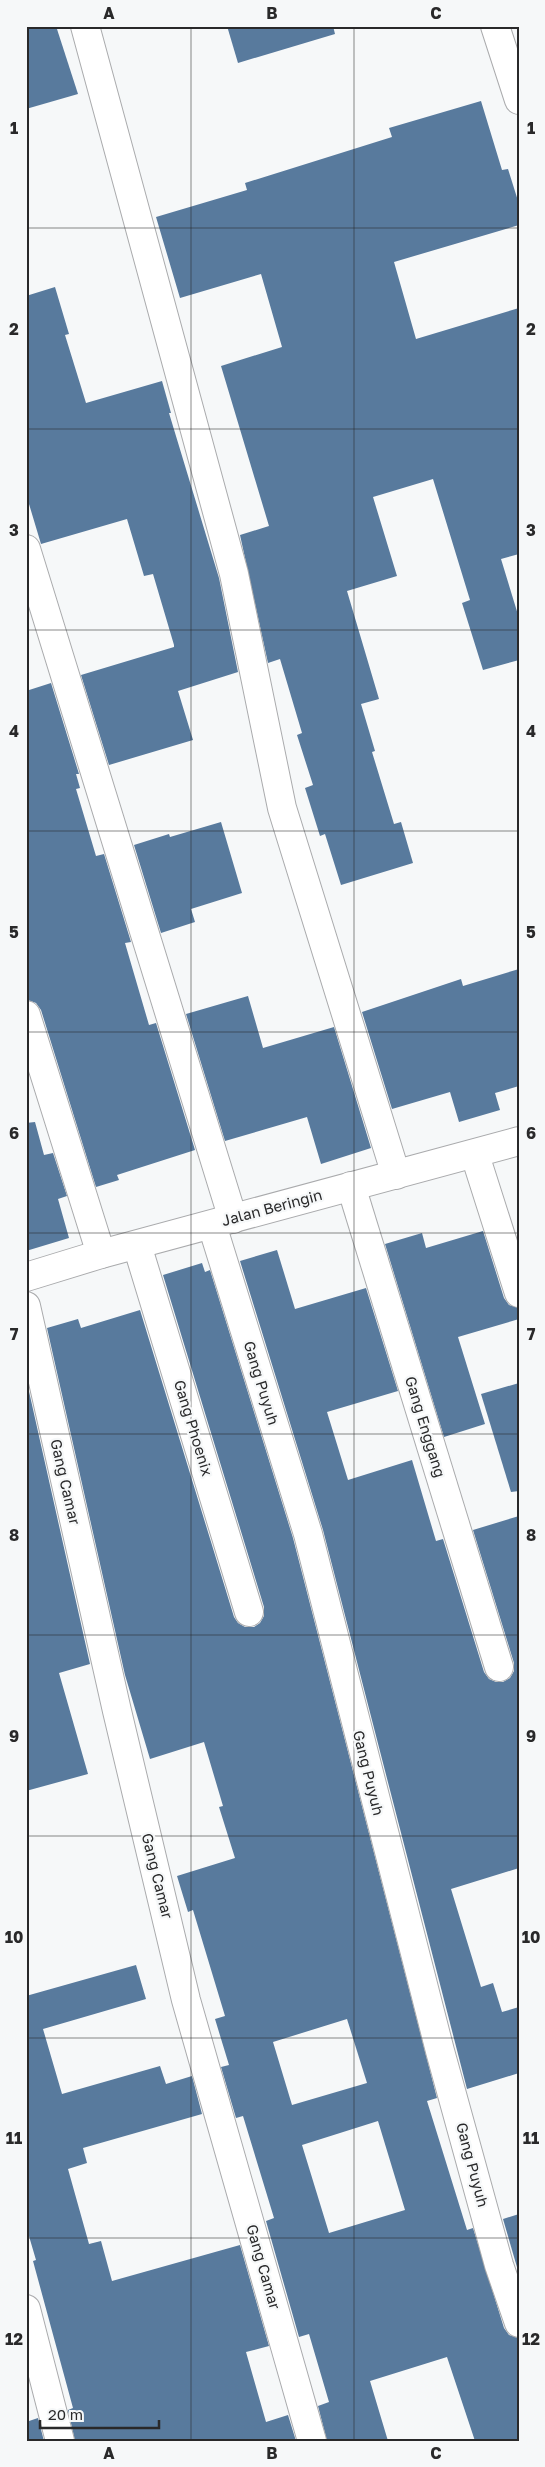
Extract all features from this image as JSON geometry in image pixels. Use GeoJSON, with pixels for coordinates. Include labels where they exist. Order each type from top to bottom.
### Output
{"type":"FeatureCollection","features":[{"type":"Feature","properties":{"kind":"street"},"geometry":{"type":"LineString","coordinates":[[85,26],[234,574],[282,808],[396,1174]]}},
{"type":"Feature","properties":{"kind":"street"},"geometry":{"type":"LineString","coordinates":[[495,26],[519,100]]}},
{"type":"Feature","properties":{"kind":"street","name":"Gang Puyuh"},"geometry":{"type":"LineString","coordinates":[[26,549],[222,1222],[308,1534],[440,2051],[499,2265],[519,2323]]}},
{"type":"Feature","properties":{"kind":"street"},"geometry":{"type":"LineString","coordinates":[[26,1015],[101,1254]]}},
{"type":"Feature","properties":{"kind":"street","name":"Jalan Beringin"},"geometry":{"type":"LineString","coordinates":[[26,1277],[101,1254],[396,1174],[475,1155],[519,1141]]}},
{"type":"Feature","properties":{"kind":"street"},"geometry":{"type":"LineString","coordinates":[[475,1155],[519,1292]]}},
{"type":"Feature","properties":{"kind":"street","name":"Gang Enggang"},"geometry":{"type":"LineString","coordinates":[[351,1186],[498,1667]]}},
{"type":"Feature","properties":{"kind":"street","name":"Gang Phoenix"},"geometry":{"type":"LineString","coordinates":[[137,1245],[249,1612]]}},
{"type":"Feature","properties":{"kind":"street","name":"Gang Camar"},"geometry":{"type":"LineString","coordinates":[[26,1306],[117,1711],[186,2000],[312,2441]]}},
{"type":"Feature","properties":{"kind":"street"},"geometry":{"type":"LineString","coordinates":[[26,2309],[60,2441]]}},
{"type":"Feature","properties":{"kind":"building"},"geometry":{"type":"Polygon","coordinates":[[[26,26],[56,26],[78,94],[26,109],[26,26]]]}},
{"type":"Feature","properties":{"kind":"building"},"geometry":{"type":"Polygon","coordinates":[[[227,26],[333,26],[335,34],[238,63],[227,26]]]}},
{"type":"Feature","properties":{"kind":"building"},"geometry":{"type":"Polygon","coordinates":[[[481,101],[502,170],[508,169],[519,204],[519,225],[394,262],[416,339],[519,308],[519,554],[501,559],[519,618],[519,660],[483,670],[462,603],[470,600],[433,479],[373,497],[397,576],[347,591],[379,699],[361,704],[375,751],[372,752],[394,824],[401,822],[413,863],[341,885],[325,834],[320,836],[305,788],[313,785],[297,735],[302,733],[280,659],[268,663],[240,535],[269,526],[221,366],[282,347],[261,274],[180,298],[156,217],[247,190],[245,183],[392,137],[389,128],[481,101]]]}},
{"type":"Feature","properties":{"kind":"building"},"geometry":{"type":"Polygon","coordinates":[[[55,287],[69,334],[65,335],[86,403],[162,381],[171,413],[169,413],[219,578],[238,672],[178,691],[193,740],[109,765],[81,675],[174,647],[174,645],[153,574],[144,576],[127,519],[41,544],[26,494],[26,296],[55,287]]]}},
{"type":"Feature","properties":{"kind":"building"},"geometry":{"type":"Polygon","coordinates":[[[51,683],[79,774],[76,774],[80,788],[76,789],[96,856],[104,854],[131,942],[125,943],[149,1025],[156,1023],[195,1150],[117,1175],[119,1180],[96,1187],[41,1010],[36,1003],[28,1000],[26,994],[26,691],[51,683]]]}},
{"type":"Feature","properties":{"kind":"building"},"geometry":{"type":"Polygon","coordinates":[[[221,822],[242,893],[191,909],[195,922],[161,933],[134,845],[169,834],[170,837],[221,822]]]}},
{"type":"Feature","properties":{"kind":"building"},"geometry":{"type":"Polygon","coordinates":[[[519,969],[519,1086],[495,1093],[500,1110],[459,1122],[450,1092],[392,1109],[362,1012],[461,979],[463,986],[519,969]]]}},
{"type":"Feature","properties":{"kind":"building"},"geometry":{"type":"Polygon","coordinates":[[[248,996],[263,1048],[334,1027],[371,1148],[321,1164],[307,1117],[225,1141],[186,1014],[248,996]]]}},
{"type":"Feature","properties":{"kind":"building"},"geometry":{"type":"Polygon","coordinates":[[[35,1122],[44,1155],[53,1153],[67,1196],[58,1199],[69,1238],[26,1251],[26,1123],[35,1122]]]}},
{"type":"Feature","properties":{"kind":"building"},"geometry":{"type":"Polygon","coordinates":[[[483,1231],[504,1298],[509,1305],[519,1308],[519,1319],[458,1337],[485,1424],[444,1437],[385,1244],[422,1233],[426,1248],[483,1231]]]}},
{"type":"Feature","properties":{"kind":"building"},"geometry":{"type":"Polygon","coordinates":[[[277,1250],[295,1309],[366,1288],[398,1391],[327,1412],[348,1480],[412,1460],[436,1541],[443,1539],[484,1672],[489,1679],[496,1682],[503,1682],[510,1678],[514,1671],[514,1663],[473,1530],[519,1516],[519,1868],[451,1889],[481,1987],[493,1983],[502,2012],[519,2007],[519,2073],[467,2089],[323,1530],[240,1261],[277,1250]]]}},
{"type":"Feature","properties":{"kind":"building"},"geometry":{"type":"Polygon","coordinates":[[[202,1263],[205,1272],[210,1270],[293,1538],[437,2098],[427,2101],[467,2230],[473,2228],[504,2328],[509,2335],[519,2338],[519,2441],[475,2441],[447,2357],[370,2381],[388,2441],[327,2441],[318,2406],[329,2402],[309,2334],[299,2337],[266,2221],[274,2218],[243,2116],[236,2118],[221,2067],[229,2065],[215,2019],[225,2016],[193,1910],[188,1912],[177,1876],[235,1858],[219,1807],[223,1806],[204,1742],[150,1759],[125,1675],[47,1328],[78,1319],[81,1328],[140,1310],[234,1617],[238,1623],[245,1627],[254,1627],[260,1623],[264,1616],[264,1607],[163,1275],[202,1263]],[[347,2019],[273,2042],[292,2105],[367,2083],[347,2019]],[[378,2121],[302,2145],[329,2233],[405,2210],[378,2121]]]}},
{"type":"Feature","properties":{"kind":"building"},"geometry":{"type":"Polygon","coordinates":[[[26,1378],[90,1664],[59,1673],[88,1774],[26,1791],[26,1378]]]}},
{"type":"Feature","properties":{"kind":"building"},"geometry":{"type":"Polygon","coordinates":[[[519,1383],[519,1491],[511,1492],[481,1394],[519,1383]]]}},
{"type":"Feature","properties":{"kind":"building"},"geometry":{"type":"Polygon","coordinates":[[[136,1965],[146,1999],[43,2029],[62,2094],[160,2066],[166,2084],[192,2076],[202,2114],[83,2148],[87,2163],[68,2169],[89,2244],[101,2241],[112,2281],[240,2245],[269,2346],[246,2352],[266,2422],[288,2415],[296,2441],[75,2441],[68,2410],[73,2408],[33,2261],[36,2260],[26,2226],[26,1996],[136,1965]]]}},
{"type":"Feature","properties":{"kind":"building"},"geometry":{"type":"Polygon","coordinates":[[[519,2214],[519,2274],[503,2219],[519,2214]]]}},
{"type":"Feature","properties":{"kind":"building"},"geometry":{"type":"Polygon","coordinates":[[[38,2418],[44,2441],[26,2441],[26,2422],[38,2418]]]}}]}
